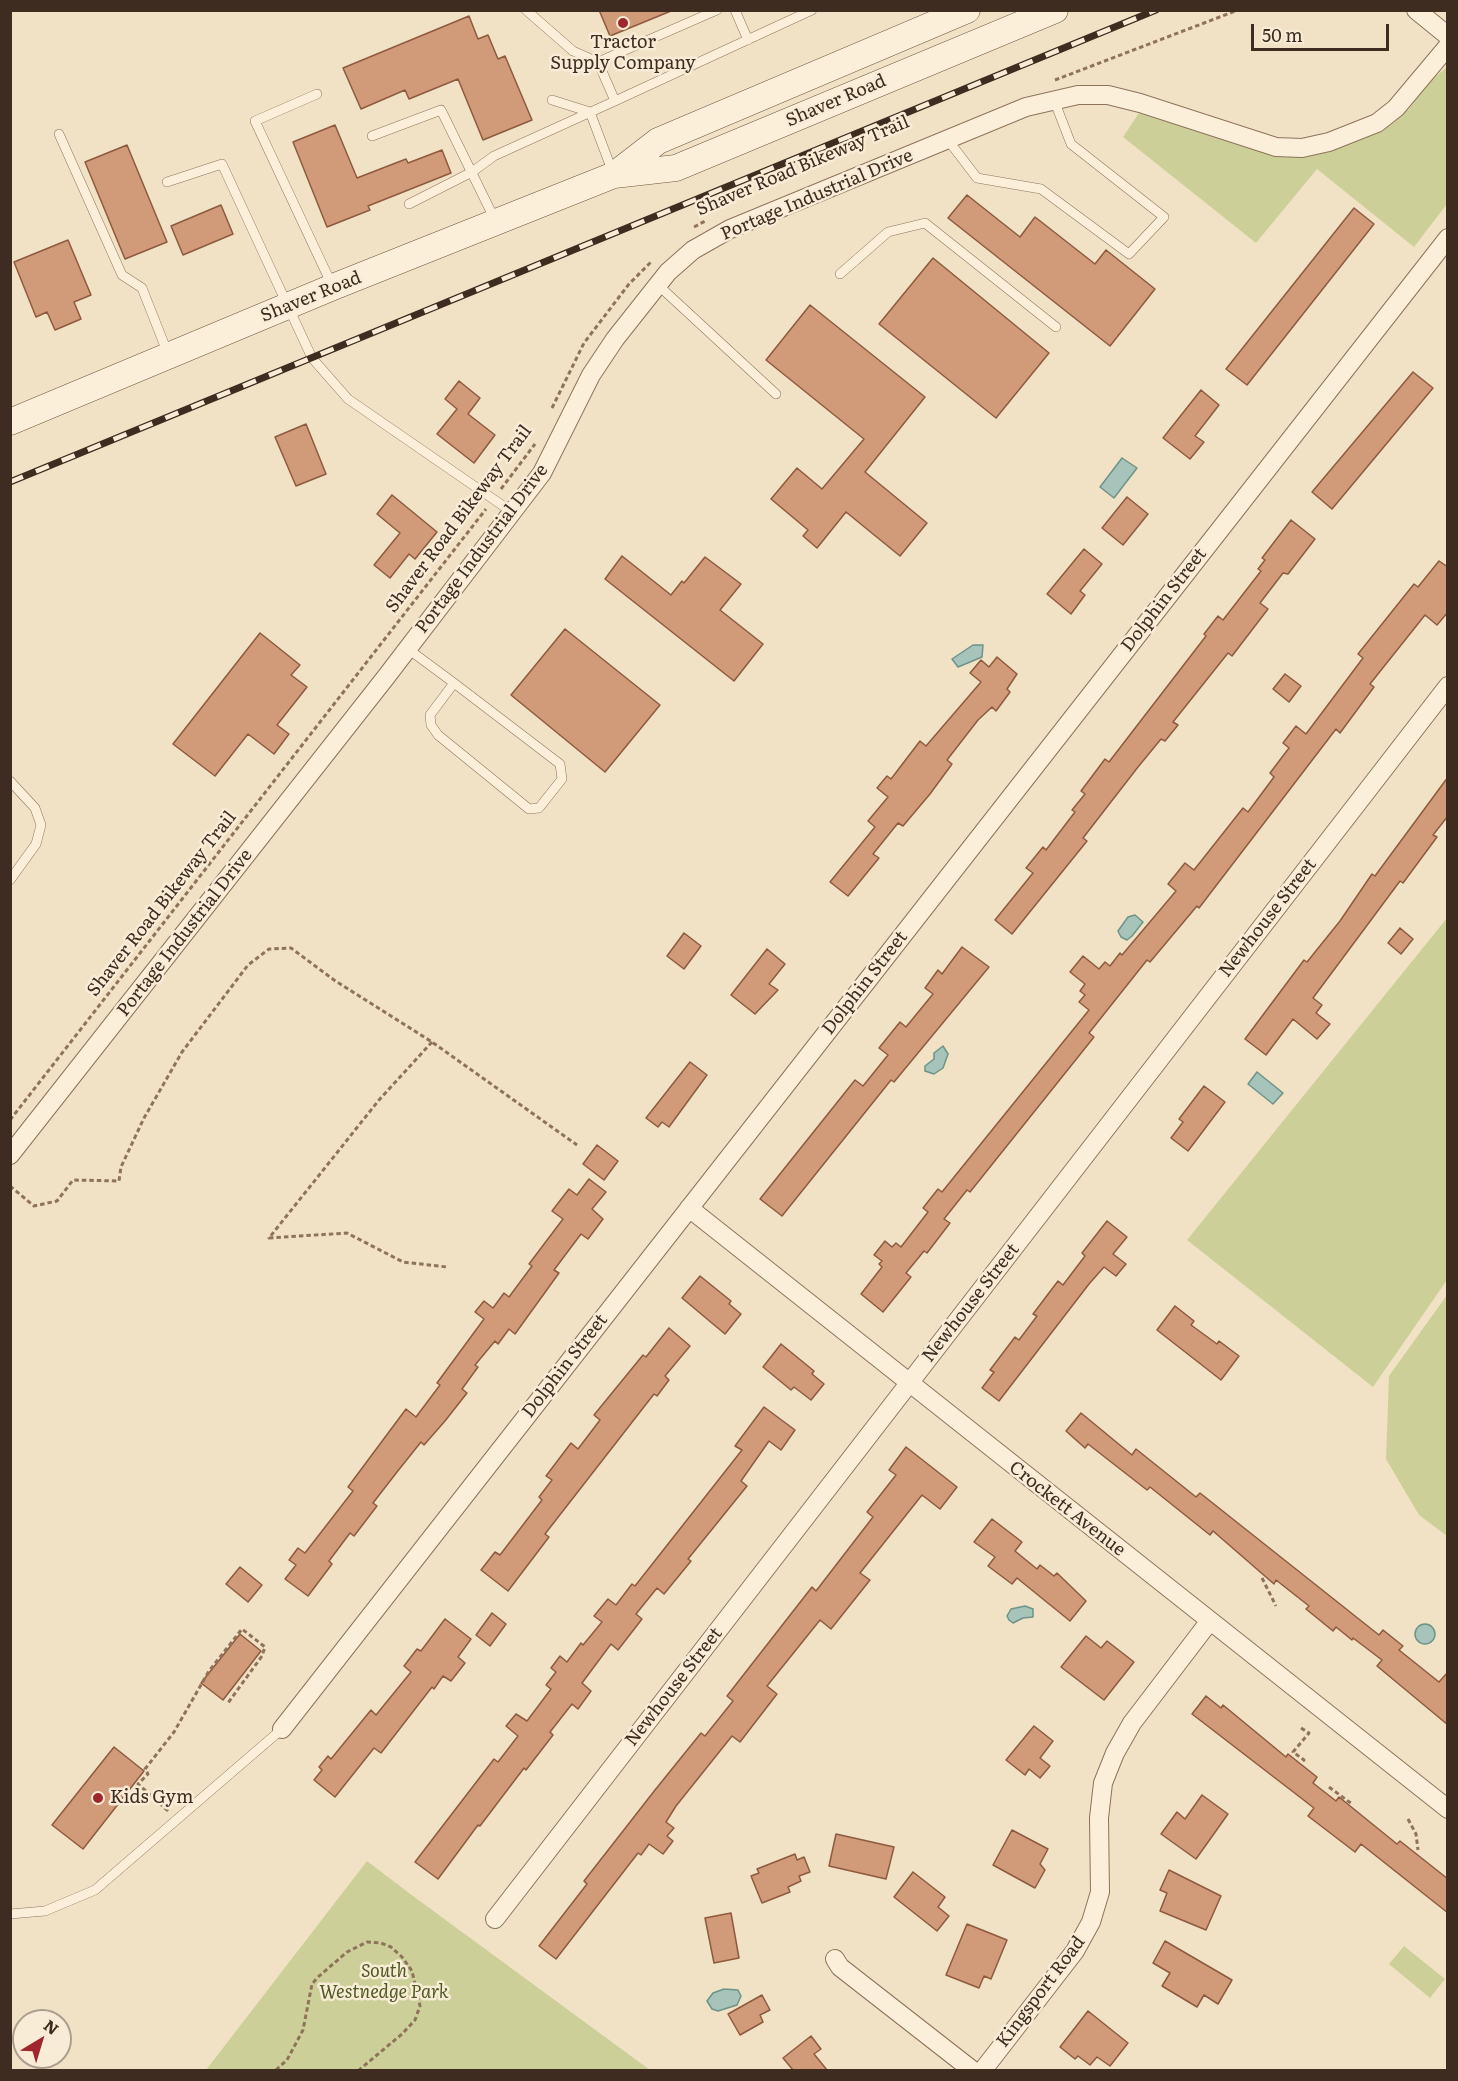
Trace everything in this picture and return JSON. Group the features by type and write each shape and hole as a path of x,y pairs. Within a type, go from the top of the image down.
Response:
{"main road":[{"name":"Shaver Road","path":"614,175 658,141 967,10"},
{"name":"Shaver Road","path":"10,422 333,287 614,175 676,168 1054,10"}],"street":[{"path":"1426,14 1448,36"},
{"name":"Portage Industrial Drive","path":"10,1155 408,649 543,473 591,375 615,339 658,285 693,250 730,229 1026,107 1050,91 1078,95 1108,95 1140,103 1276,147 1302,148 1353,135 1377,123 1396,108 1448,46"},
{"name":"Dolphin Street","path":"282,1729 1448,238"},
{"name":"Newhouse Street","path":"495,1919 1448,686"},
{"name":"Crockett Avenue","path":"689,1208 1448,1809"},
{"name":"Kingsport Road","path":"983,2070 1075,1951 1091,1922 1100,1892 1099,1818 1102,1794 1115,1753 1132,1723 1209,1622"},
{"path":"835,1959 840,1967 972,2070"}],"lane":[{"path":"526,10 573,51 598,62 615,101"},
{"path":"598,62 717,10"},
{"path":"735,10 748,40"},
{"path":"409,204 472,172 494,156 812,10"},
{"path":"948,140 977,178 1041,189 1129,254 1164,217 1071,144 1050,91"},
{"path":"317,94 255,121 333,287"},
{"path":"552,100 590,112"},
{"path":"372,136 441,110 496,222"},
{"path":"590,112 614,175"},
{"path":"59,134 122,275 142,288 169,356"},
{"path":"166,182 222,164 310,356 348,399 512,512"},
{"path":"840,274 888,232 925,223 1056,327"},
{"path":"658,285 776,394"},
{"path":"408,649 454,683 560,764 562,779 538,808 529,809 438,735 431,725 430,715 454,683"},
{"path":"10,781 35,808 41,825 36,844 10,880"},
{"path":"10,1914 45,1911 95,1890 282,1729"}],"path":[{"path":"1050,91 1238,10"},
{"name":"Shaver Road Bikeway Trail","path":"692,229 711,218"},
{"name":"Shaver Road Bikeway Trail","path":"548,417 584,343 629,284 659,253"},
{"name":"Shaver Road Bikeway Trail","path":"10,1120 494,500 539,438"},
{"path":"10,1186 34,1206 57,1201 73,1180 119,1181 121,1167 144,1118 182,1052 248,965 269,949 291,948 334,980 432,1042 577,1145"},
{"path":"432,1042 379,1100 269,1238 347,1233 403,1262 447,1267"},
{"path":"1262,1578 1275,1606"},
{"path":"178,1820 138,1784 148,1773 145,1769 174,1732 208,1671 242,1629 265,1647 262,1656 228,1703"},
{"path":"1301,1728 1309,1733 1293,1752 1304,1760 1302,1762"},
{"path":"1329,1787 1352,1804"},
{"path":"1408,1819 1416,1834 1418,1850"},
{"path":"276,2070 287,2060 303,2030 312,1984 327,1968 348,1952 367,1942 381,1943 391,1947 412,1971 420,2006 415,2020 358,2070"}],"green space":[{"path":"1447,67 1447,204 1414,247 1317,169 1256,243 1123,137 1139,113 1267,152 1378,130 1409,109 1427,84"},
{"path":"1447,918 1447,1280 1373,1387 1187,1240"},
{"path":"1447,1295 1447,1536 1419,1515 1386,1459 1389,1376"},
{"name":"South Westnedge Park","path":"367,1861 413,1896 650,2070 206,2070"},
{"path":"1404,1946 1445,1979 1430,1998 1389,1964"}],"water":[{"path":"1122,458 1137,468 1114,498 1100,487"},
{"path":"973,645 983,645 982,657 958,667 952,659"},
{"path":"1135,915 1143,922 1127,940 1121,937 1118,931 1128,917"},
{"path":"943,1046 948,1054 943,1068 934,1074 925,1071 925,1066 934,1059 934,1053"},
{"path":"1257,1072 1283,1093 1273,1104 1248,1084"},
{"path":"1025,1606 1033,1609 1033,1617 1023,1618 1013,1623 1009,1620 1007,1616 1011,1609"},
{"path":"1425,1624 1432,1627 1435,1634 1432,1641 1425,1644 1418,1641 1415,1634 1418,1627"},
{"path":"724,1989 738,1990 741,1996 737,2005 718,2011 712,2009 707,2001 713,1993"}],"building":[{"name":"Tractor Supply Company","path":"599,10 671,10 671,11 610,36"},
{"path":"469,16 478,39 488,35 498,59 505,56 532,120 483,140 458,79 409,99 405,90 361,109 343,68"},
{"path":"335,125 357,178 406,159 408,163 442,150 451,173 368,206 370,210 327,227 293,142"},
{"path":"127,145 167,242 125,259 85,162"},
{"path":"967,195 1020,237 1035,217 1095,264 1106,250 1155,289 1110,346 948,218"},
{"path":"221,205 233,234 183,255 171,226"},
{"path":"1354,208 1374,224 1247,385 1226,369"},
{"path":"68,240 91,295 74,302 81,319 55,330 47,312 36,317 14,262"},
{"path":"933,258 1049,353 996,418 879,324"},
{"path":"810,305 925,397 865,472 927,523 900,556 846,512 817,548 803,536 808,530 771,499 797,468 822,489 864,439 766,360"},
{"path":"1413,372 1433,388 1332,509 1312,492"},
{"path":"459,381 480,398 468,414 495,435 474,463 437,434 457,409 445,399"},
{"path":"1201,390 1219,405 1195,436 1204,442 1190,459 1163,438"},
{"path":"306,424 326,474 296,486 275,437"},
{"path":"392,495 437,532 415,559 409,554 390,578 374,565 400,533 377,514"},
{"path":"1127,497 1148,514 1123,545 1102,528"},
{"path":"1291,520 1315,539 1288,574 1283,573 1260,603 1268,609 1232,656 1228,653 1173,722 1178,725 1165,741 1161,739 1138,767 1083,838 1087,841 1012,934 995,920 1033,873 1026,868 1043,847 1046,850 1075,812 1072,810 1085,794 1081,791 1105,759 1109,762 1206,636 1204,634 1218,616 1223,620 1261,571 1258,569 1265,560 1262,558"},
{"path":"1084,549 1102,564 1080,591 1085,595 1071,614 1047,594"},
{"path":"622,556 671,595 705,557 741,584 720,610 763,644 734,681 605,579"},
{"path":"1439,561 1448,567 1448,612 1437,625 1425,615 1370,684 1374,687 1340,733 1336,729 1199,908 1197,906 1150,962 1147,960 1089,1033 1094,1037 970,1192 967,1190 944,1219 950,1223 927,1253 924,1251 906,1273 911,1277 883,1312 861,1294 882,1267 879,1264 882,1261 874,1255 885,1241 892,1247 896,1243 901,1247 928,1212 923,1208 938,1189 942,1192 1089,1010 1079,1002 1085,995 1080,991 1085,984 1070,972 1083,956 1099,969 1105,962 1110,966 1120,953 1122,955 1176,891 1168,884 1185,863 1194,870 1243,808 1248,812 1274,777 1270,773 1289,748 1283,743 1296,726 1306,734 1363,658 1358,654 1414,584 1418,587"},
{"path":"565,629 660,705 605,772 511,695"},
{"path":"260,633 300,665 291,675 307,687 277,725 289,734 274,754 248,734 215,776 173,744"},
{"path":"997,657 1017,674 1007,689 1010,692 996,711 992,707 978,720 947,760 952,764 930,794 903,826 898,823 873,854 879,858 848,896 830,882 875,827 868,821 888,797 877,788 887,776 891,779 920,741 926,746 981,682 970,673 981,660 989,667"},
{"path":"1285,674 1301,686 1289,702 1273,689"},
{"path":"1448,777 1448,816 1433,835 1437,837 1403,883 1400,881 1313,998 1322,1005 1316,1013 1330,1024 1317,1039 1293,1019 1266,1055 1245,1039 1304,960 1307,962 1340,921 1372,874 1375,876"},
{"path":"1400,928 1413,939 1401,954 1388,943"},
{"path":"684,933 701,946 684,969 667,956"},
{"path":"962,947 989,967 894,1082 891,1080 782,1216 760,1199 855,1080 863,1086 888,1055 879,1048 900,1022 906,1027 933,994 925,988 938,970 942,974"},
{"path":"767,949 785,964 769,984 778,990 755,1014 731,995"},
{"path":"690,1062 707,1075 669,1127 662,1122 658,1127 646,1118"},
{"path":"1204,1086 1225,1102 1188,1151 1171,1138 1183,1122 1179,1119"},
{"path":"597,1145 618,1161 604,1180 583,1164"},
{"path":"589,1179 606,1192 592,1209 603,1219 588,1239 581,1234 554,1270 559,1273 515,1334 509,1329 498,1344 495,1341 475,1365 478,1367 462,1389 467,1393 424,1445 421,1442 397,1472 373,1503 377,1506 354,1536 350,1533 329,1561 332,1564 308,1596 285,1579 296,1565 289,1560 298,1548 305,1553 353,1491 348,1487 406,1409 416,1417 440,1385 437,1383 484,1319 475,1312 484,1301 493,1308 504,1293 509,1297 532,1266 529,1264 563,1219 552,1211 569,1189 577,1195"},
{"path":"1107,1221 1127,1237 1113,1254 1126,1264 1116,1276 1104,1267 999,1401 982,1388 994,1372 990,1370 1015,1337 1019,1340 1037,1316 1033,1314 1058,1281 1063,1285 1085,1256 1082,1253"},
{"path":"700,1276 731,1301 729,1304 741,1314 725,1334 682,1298"},
{"path":"1175,1306 1194,1321 1191,1325 1217,1344 1219,1341 1239,1356 1221,1380 1157,1330"},
{"path":"669,1328 690,1346 665,1376 669,1380 657,1396 654,1394 545,1534 549,1537 508,1591 481,1570 495,1552 500,1555 542,1500 539,1497 552,1480 546,1476 571,1443 578,1449 600,1420 594,1415 643,1355 646,1357"},
{"path":"781,1344 814,1371 812,1374 824,1384 811,1400 794,1387 791,1390 763,1367"},
{"path":"764,1407 795,1430 781,1450 769,1441 741,1481 747,1486 688,1559 691,1561 664,1594 657,1588 636,1614 642,1619 618,1650 611,1644 582,1683 591,1691 578,1709 572,1704 550,1732 553,1735 526,1770 524,1768 480,1826 478,1825 438,1879 415,1862 494,1759 498,1762 518,1736 506,1726 516,1714 527,1721 551,1689 546,1685 556,1672 551,1668 560,1656 567,1662 581,1643 583,1645 602,1622 594,1616 608,1599 616,1605 632,1584 635,1586 742,1450 735,1446"},
{"path":"1081,1413 1132,1455 1136,1449 1196,1497 1200,1493 1379,1635 1383,1630 1403,1646 1399,1650 1439,1682 1448,1672 1448,1725 1377,1666 1382,1660 1336,1627 1333,1631 1306,1609 1309,1606 1276,1580 1274,1584 1213,1531 1210,1535 1150,1487 1147,1490 1088,1444 1085,1448 1066,1431"},
{"path":"906,1447 957,1487 940,1509 922,1495 860,1573 870,1580 831,1629 820,1620 767,1686 777,1694 740,1742 732,1736 676,1806 666,1822 674,1828 667,1836 673,1841 663,1854 649,1844 641,1855 638,1853 556,1959 539,1946 587,1884 584,1881 655,1790 701,1733 705,1736 733,1701 727,1696 812,1587 816,1591 873,1517 867,1512 896,1475 889,1470"},
{"path":"992,1519 1022,1542 1015,1551 1037,1569 1040,1565 1054,1576 1057,1573 1086,1601 1070,1621 1017,1578 1012,1584 988,1566 995,1557 974,1542"},
{"path":"240,1567 262,1585 248,1602 226,1584"},
{"path":"492,1613 506,1624 490,1646 476,1635"},
{"path":"445,1619 471,1639 458,1657 465,1663 451,1681 443,1676 434,1689 432,1687 381,1753 374,1748 335,1797 314,1780 322,1770 319,1767 328,1756 331,1759 371,1710 376,1715 411,1672 404,1666 417,1649 421,1651"},
{"path":"240,1634 261,1651 223,1700 201,1683"},
{"path":"1086,1636 1101,1648 1107,1641 1134,1662 1104,1700 1061,1667"},
{"path":"1206,1696 1221,1708 1223,1705 1286,1757 1288,1754 1317,1777 1313,1783 1336,1801 1339,1797 1397,1844 1400,1841 1448,1879 1448,1913 1361,1844 1355,1852 1308,1816 1314,1808 1192,1714"},
{"path":"1034,1726 1053,1741 1040,1758 1050,1766 1040,1778 1029,1769 1025,1775 1006,1760"},
{"name":"Kids Gym","path":"114,1747 144,1771 83,1849 52,1825"},
{"path":"1202,1795 1228,1814 1196,1859 1161,1834 1177,1812 1185,1819"},
{"path":"1012,1830 1048,1849 1040,1864 1045,1870 1035,1888 993,1865"},
{"path":"836,1834 894,1847 886,1879 829,1866"},
{"path":"795,1854 797,1860 804,1857 810,1872 799,1876 801,1881 788,1887 790,1892 762,1903 751,1876 759,1873 757,1869"},
{"path":"1169,1870 1221,1896 1206,1930 1160,1911 1167,1893 1160,1890"},
{"path":"913,1872 945,1897 938,1907 949,1916 937,1931 894,1897"},
{"path":"731,1913 739,1958 714,1963 705,1918"},
{"path":"967,1924 1007,1940 991,1979 984,1976 979,1988 946,1975"},
{"path":"1165,1941 1232,1980 1218,2004 1204,1995 1197,2007 1162,1986 1170,1973 1153,1963"},
{"path":"762,1995 770,2010 760,2015 763,2022 740,2035 728,2014"},
{"path":"1088,2011 1128,2043 1110,2066 1097,2057 1090,2065 1078,2056 1075,2059 1060,2047"},
{"path":"811,2036 821,2049 814,2054 827,2070 793,2070 783,2058"}],"railway":[{"path":"10,482 1156,10"}],"place":[{"name":"Tractor Supply Company","path":"623,23"},
{"name":"Kids Gym","path":"98,1798"}]}
